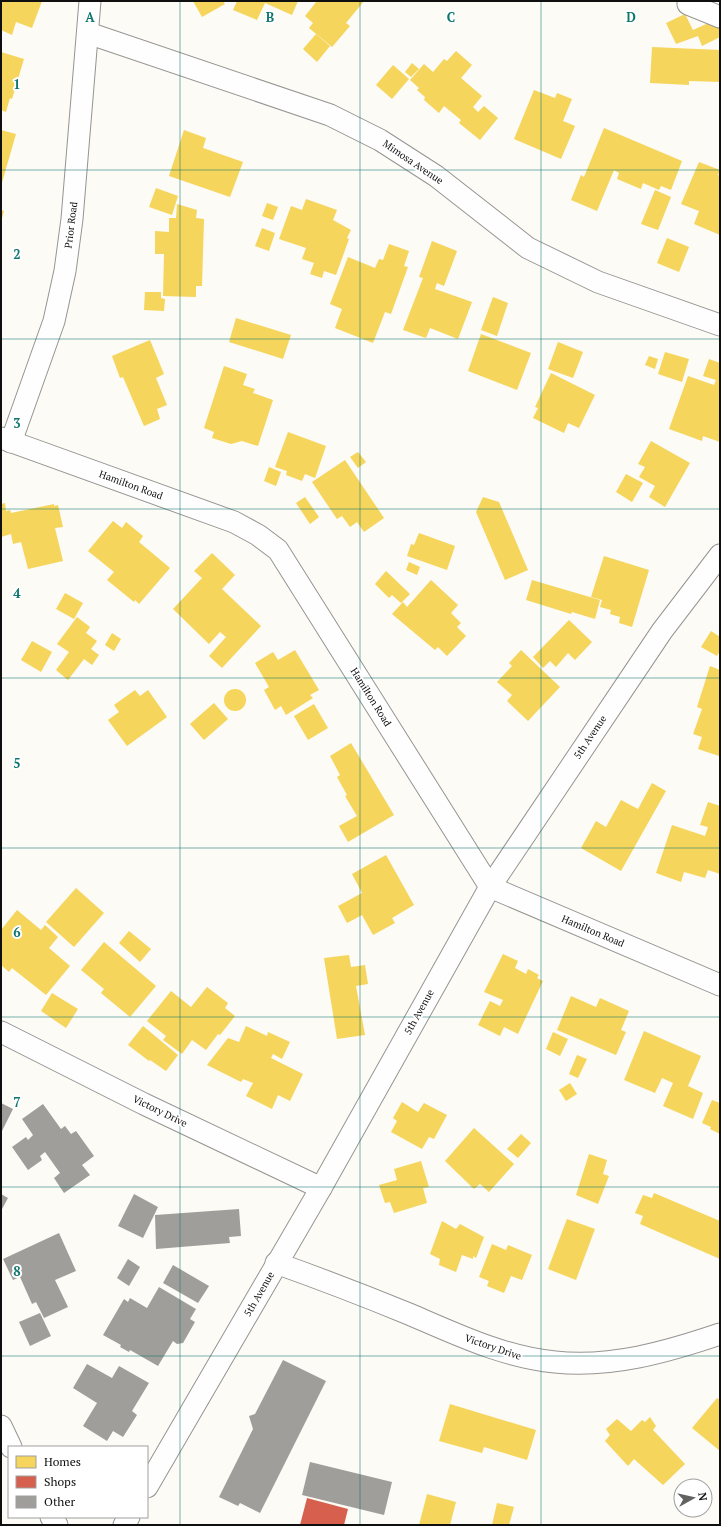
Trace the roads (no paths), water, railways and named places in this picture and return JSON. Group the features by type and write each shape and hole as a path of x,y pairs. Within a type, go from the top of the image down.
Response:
{"street":[{"name":"Prior Road","path":"6,440 54,321 65,271 72,220 90,1"},
{"path":"688,4 720,17"},
{"name":"Mimosa Avenue","path":"88,33 330,115 380,140 436,176 528,248 598,282 720,324"},
{"name":"Hamilton Road","path":"6,440 234,522 258,534 278,550 490,887 720,985"},
{"name":"5th Avenue","path":"148,1485 321,1188 490,887 662,631 720,555"},
{"name":"Victory Drive","path":"1,1032 144,1104 321,1188"},
{"name":"Victory Drive","path":"276,1263 351,1290 484,1345 515,1356 555,1362 602,1362 650,1355 676,1349 720,1334"},
{"path":"1,1426 11,1446"}]}
